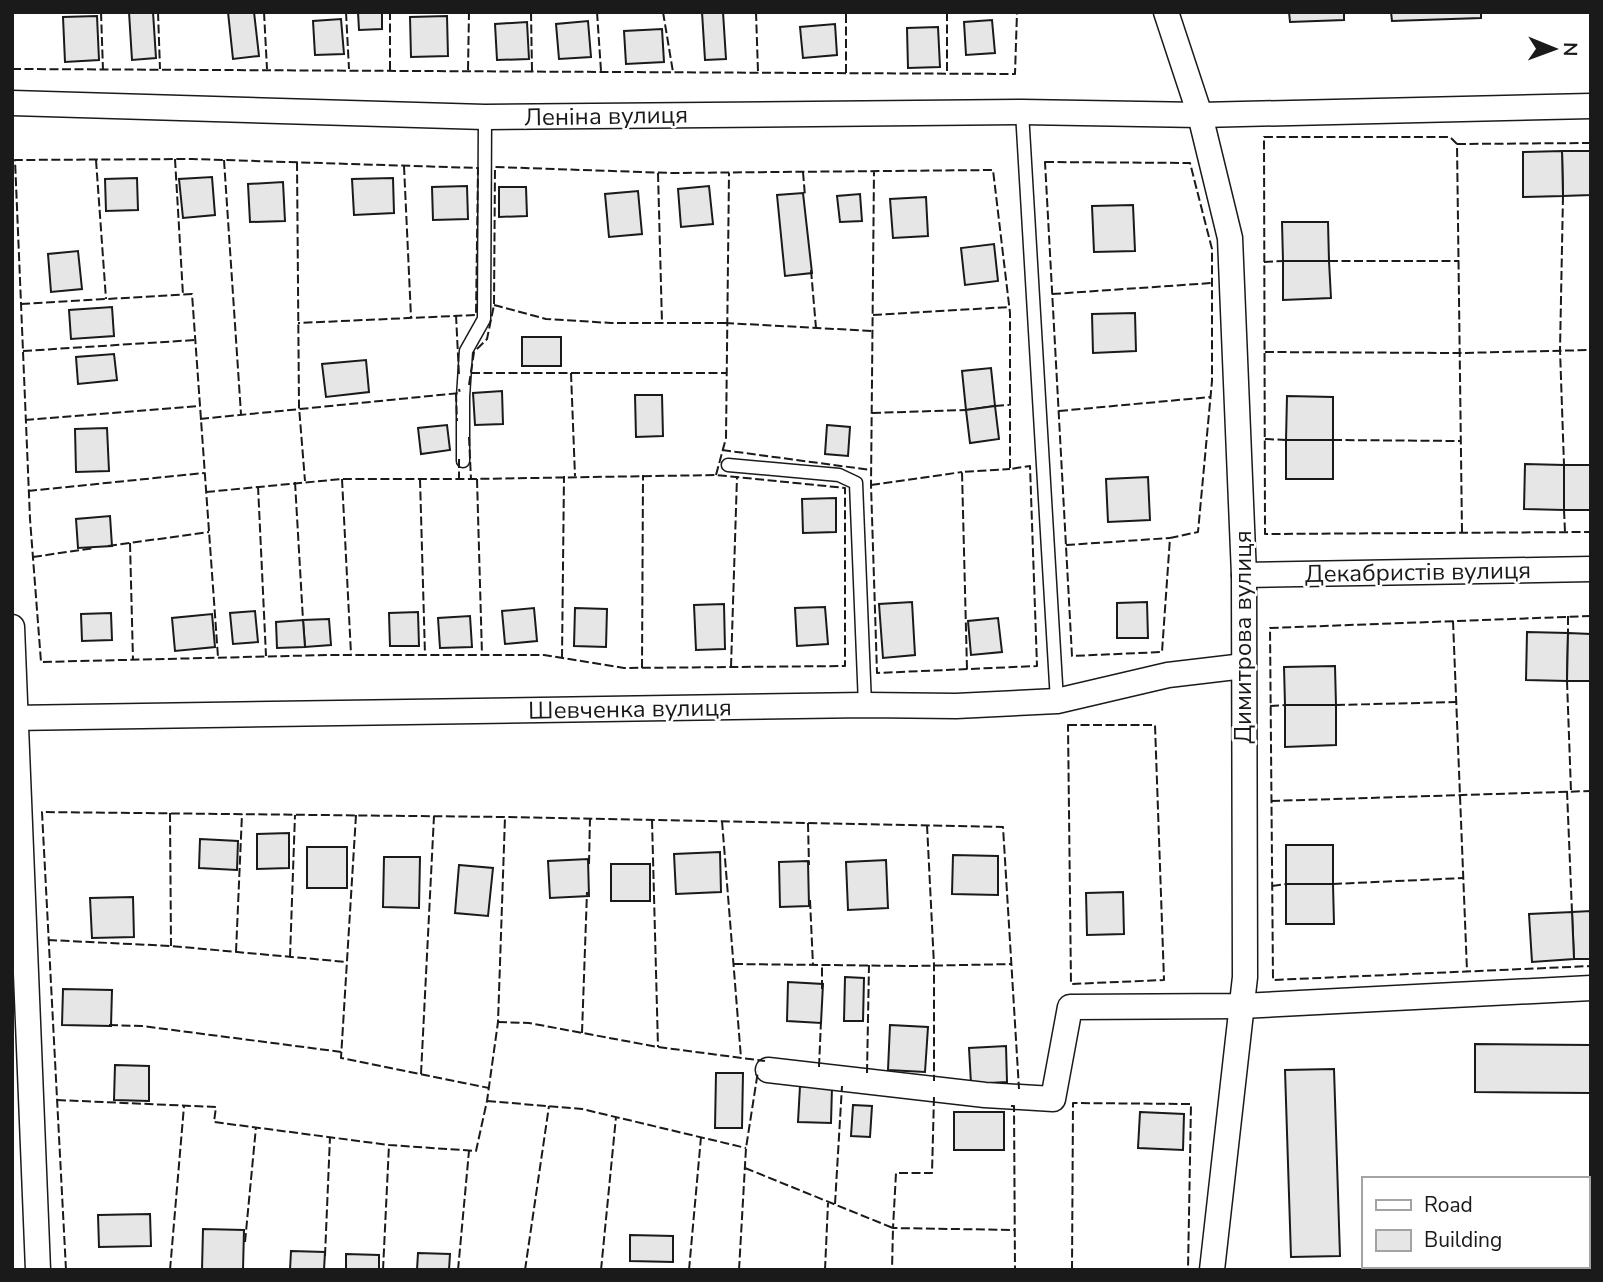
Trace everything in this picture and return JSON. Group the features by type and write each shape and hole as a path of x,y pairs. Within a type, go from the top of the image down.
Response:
{"street":[{"name":"Димитрова вулиця","path":"1166,12 1200,115 1230,238 1244,575 1245,977 1212,1270"},
{"name":"Леніна вулиця","path":"12,103 485,117 1022,112 1200,115 1591,106"},
{"name":"Декабристів вулиця","path":"1244,575 1591,569"},
{"path":"12,627 38,1270"},
{"name":"Шевченка вулиця","path":"14,718 864,705 956,706 1057,701 1168,675 1244,666"},
{"path":"768,1070 985,1095 1053,1099 1070,1007 1241,1006 1591,988"}],"lane":[{"path":"1022,112 1057,701"},
{"path":"463,461 466,351 484,319 485,117"},
{"path":"728,465 839,475 856,483 864,705"}],"building":[{"path":"129,12 153,12 156,58 132,60"},
{"path":"228,12 254,12 259,56 233,59"},
{"path":"358,12 382,12 382,29 359,30"},
{"path":"702,12 723,12 726,59 705,60"},
{"path":"1289,12 1344,12 1344,20 1290,22"},
{"path":"1391,12 1481,12 1481,18 1392,21"},
{"path":"97,16 99,60 65,62 63,17"},
{"path":"447,16 448,56 411,57 410,17"},
{"path":"341,19 344,54 315,55 313,21"},
{"path":"992,20 995,53 966,55 964,22"},
{"path":"588,21 591,57 559,59 556,24"},
{"path":"527,22 529,59 497,60 495,24"},
{"path":"835,24 837,55 803,58 800,27"},
{"path":"938,27 940,67 908,68 907,28"},
{"path":"662,29 664,62 626,64 624,31"},
{"path":"1562,151 1591,151 1591,195 1563,196"},
{"path":"1562,151 1563,196 1523,197 1523,152"},
{"path":"212,177 215,215 183,218 179,179"},
{"path":"137,178 138,210 106,211 105,179"},
{"path":"393,178 394,213 354,215 352,179"},
{"path":"283,182 285,221 250,222 248,184"},
{"path":"467,186 468,219 433,220 432,187"},
{"path":"709,186 713,224 681,227 678,189"},
{"path":"499,187 526,187 527,216 499,217"},
{"path":"638,191 642,234 609,237 605,194"},
{"path":"803,193 812,273 785,276 777,195"},
{"path":"860,194 862,221 840,222 837,196"},
{"path":"926,197 928,236 893,238 890,199"},
{"path":"1133,205 1135,251 1094,252 1092,206"},
{"path":"1282,222 1328,222 1329,261 1283,261"},
{"path":"994,244 998,281 965,285 961,248"},
{"path":"78,251 82,289 51,292 48,254"},
{"path":"1283,261 1329,261 1331,298 1283,300"},
{"path":"112,307 114,336 71,339 69,310"},
{"path":"1135,313 1136,351 1093,353 1092,314"},
{"path":"522,337 561,337 561,366 522,366"},
{"path":"114,354 117,380 78,384 76,357"},
{"path":"366,360 369,392 326,397 322,364"},
{"path":"991,368 995,406 966,410 962,371"},
{"path":"502,391 503,424 475,425 473,393"},
{"path":"635,395 662,395 663,436 636,437"},
{"path":"1287,396 1333,397 1333,440 1286,440"},
{"path":"995,406 999,439 970,443 966,410"},
{"path":"447,425 450,450 421,454 418,428"},
{"path":"827,425 850,427 848,456 825,454"},
{"path":"107,428 109,471 76,472 75,429"},
{"path":"1286,440 1333,440 1333,479 1286,479"},
{"path":"1525,464 1564,465 1564,510 1524,509"},
{"path":"1564,465 1591,465 1591,510 1564,510"},
{"path":"1148,477 1150,520 1108,522 1106,479"},
{"path":"836,498 836,532 803,533 802,499"},
{"path":"110,516 112,546 78,548 76,519"},
{"path":"912,602 915,655 883,658 879,604"},
{"path":"1147,602 1148,638 1117,638 1117,603"},
{"path":"724,604 725,649 696,650 694,605"},
{"path":"825,607 828,644 797,646 795,608"},
{"path":"534,608 537,641 505,644 502,611"},
{"path":"575,608 607,609 606,647 574,646"},
{"path":"255,611 258,642 233,644 230,613"},
{"path":"418,612 419,646 390,646 389,613"},
{"path":"111,613 112,640 82,641 81,614"},
{"path":"212,614 215,647 175,651 172,618"},
{"path":"470,616 472,647 440,648 438,618"},
{"path":"998,618 1002,652 971,655 968,621"},
{"path":"329,619 331,645 305,647 303,620"},
{"path":"303,620 305,647 277,648 276,622"},
{"path":"1527,632 1568,633 1567,681 1526,680"},
{"path":"1568,633 1591,634 1591,681 1567,681"},
{"path":"1335,666 1336,705 1285,705 1284,667"},
{"path":"1285,705 1336,705 1336,745 1285,747"},
{"path":"289,833 289,868 257,869 257,834"},
{"path":"200,839 238,841 237,870 199,868"},
{"path":"1286,845 1333,845 1333,884 1286,884"},
{"path":"307,847 347,847 347,888 307,888"},
{"path":"720,852 721,892 676,894 674,854"},
{"path":"953,855 998,856 998,895 952,894"},
{"path":"384,857 420,857 419,908 383,907"},
{"path":"588,859 589,896 550,898 548,861"},
{"path":"886,860 888,908 848,910 846,862"},
{"path":"808,861 809,906 780,907 779,862"},
{"path":"611,864 650,864 650,901 611,901"},
{"path":"459,865 493,868 488,916 455,913"},
{"path":"1286,884 1333,884 1334,924 1286,924"},
{"path":"1123,892 1124,934 1087,935 1086,893"},
{"path":"133,897 134,937 92,938 90,898"},
{"path":"1591,911 1591,959 1574,959 1572,912"},
{"path":"1572,912 1574,959 1532,962 1529,914"},
{"path":"845,977 864,978 863,1021 844,1021"},
{"path":"788,982 823,984 821,1023 787,1021"},
{"path":"63,989 112,990 111,1026 62,1025"},
{"path":"890,1025 928,1027 925,1072 888,1070"},
{"path":"1475,1044 1591,1045 1591,1093 1475,1092"},
{"path":"1006,1046 1007,1082 971,1084 969,1048"},
{"path":"115,1065 149,1066 149,1101 114,1100"},
{"path":"1334,1069 1340,1256 1291,1257 1285,1070"},
{"path":"716,1073 743,1073 742,1128 715,1128"},
{"path":"800,1086 832,1087 831,1123 798,1122"},
{"path":"853,1105 872,1106 870,1137 851,1136"},
{"path":"954,1112 1004,1112 1004,1150 954,1150"},
{"path":"1140,1112 1184,1114 1183,1150 1138,1148"},
{"path":"150,1214 151,1246 99,1247 98,1215"},
{"path":"203,1229 244,1230 243,1270 202,1270"},
{"path":"630,1235 673,1236 673,1262 630,1261"},
{"path":"291,1251 325,1252 324,1270 290,1270"},
{"path":"418,1253 450,1254 449,1270 417,1270"},
{"path":"346,1254 379,1255 379,1270 346,1270"},
{"path":"1548,1268 1582,1268 1582,1270 1515,1270"}],"fence":[{"path":"101,12 103,70"},
{"path":"158,12 160,69"},
{"path":"264,12 267,69"},
{"path":"346,12 349,69"},
{"path":"390,12 390,70"},
{"path":"468,70 469,12"},
{"path":"531,12 532,71"},
{"path":"597,12 601,71"},
{"path":"663,12 673,72"},
{"path":"756,12 758,72"},
{"path":"846,12 846,73"},
{"path":"947,12 947,73"},
{"path":"12,69 1015,74 1017,12"},
{"path":"12,37 13,69"},
{"path":"1462,532 1457,144 1450,137 1264,137 1265,534 1591,532"},
{"path":"1457,144 1591,143"},
{"path":"175,159 183,295"},
{"path":"206,492 342,479 716,475 845,488 845,666 624,668 544,655 328,655 41,662 30,519 15,160 192,159 478,168 476,315 298,323"},
{"path":"96,160 106,299"},
{"path":"224,160 241,414"},
{"path":"297,162 299,407 305,481"},
{"path":"1045,162 1190,163 1212,249 1212,381 1198,532 1170,538 1162,652 1072,656 1045,162"},
{"path":"404,166 411,317"},
{"path":"469,385 474,352 487,339 494,305 495,167 671,173 993,170 1010,313 1010,469 1030,466 1037,666 877,673 871,485 874,171"},
{"path":"803,172 805,196"},
{"path":"658,173 662,323"},
{"path":"716,475 726,438 729,173"},
{"path":"1563,196 1560,350 1564,465"},
{"path":"1264,262 1283,261"},
{"path":"1329,261 1459,261"},
{"path":"811,270 816,328"},
{"path":"1052,294 1212,283"},
{"path":"21,304 192,294 218,657"},
{"path":"494,305 546,319 611,323 728,323"},
{"path":"873,315 1009,307"},
{"path":"456,315 459,375"},
{"path":"725,323 873,331"},
{"path":"23,351 195,340"},
{"path":"1265,352 1460,353 1591,350"},
{"path":"471,373 727,373"},
{"path":"571,373 575,476"},
{"path":"200,419 460,393 459,389"},
{"path":"456,393 457,421"},
{"path":"1059,411 1211,397"},
{"path":"995,406 1009,405"},
{"path":"25,420 200,406"},
{"path":"872,413 966,410"},
{"path":"469,437 471,479"},
{"path":"1265,439 1286,440"},
{"path":"1333,440 1461,441"},
{"path":"722,450 871,470"},
{"path":"459,459 459,478"},
{"path":"967,669 962,472 1010,469"},
{"path":"871,485 962,472"},
{"path":"28,491 204,473"},
{"path":"642,668 643,475"},
{"path":"562,658 564,476"},
{"path":"731,667 737,477"},
{"path":"342,479 351,654"},
{"path":"420,479 425,655"},
{"path":"477,479 482,655"},
{"path":"295,482 303,620"},
{"path":"258,486 266,656"},
{"path":"1564,510 1565,532"},
{"path":"108,546 209,532"},
{"path":"1066,545 1170,538"},
{"path":"130,543 133,660"},
{"path":"33,557 94,548"},
{"path":"1568,616 1568,633"},
{"path":"1591,616 1270,628 1273,980 1591,966"},
{"path":"1453,621 1467,971"},
{"path":"1567,681 1571,791"},
{"path":"1336,705 1456,702"},
{"path":"1270,706 1285,705"},
{"path":"1068,725 1155,725 1164,980 1071,984 1068,725"},
{"path":"1567,791 1572,912"},
{"path":"1271,801 1591,791"},
{"path":"66,1270 42,812 505,817 1003,827 1019,1089"},
{"path":"170,813 171,946"},
{"path":"236,952 242,814"},
{"path":"290,957 295,815"},
{"path":"356,815 341,1058 489,1088"},
{"path":"421,1074 434,816"},
{"path":"57,1100 216,1107 214,1122 389,1145 476,1151 487,1101 498,1022 505,817"},
{"path":"589,864 590,818"},
{"path":"652,820 658,1047"},
{"path":"722,821 741,1058"},
{"path":"808,823 809,865"},
{"path":"927,825 934,965 934,1081"},
{"path":"1333,884 1463,878"},
{"path":"1272,886 1286,884"},
{"path":"582,1033 587,892"},
{"path":"810,900 813,965"},
{"path":"48,940 171,946 347,962"},
{"path":"734,964 1012,964"},
{"path":"822,965 822,989"},
{"path":"867,1073 869,965"},
{"path":"819,1067 821,1021"},
{"path":"498,1022 529,1023 658,1047 765,1061"},
{"path":"109,1025 142,1026 342,1052"},
{"path":"739,1270 746,1148 758,1071"},
{"path":"835,1204 842,1086"},
{"path":"934,1097 932,1173 896,1173 893,1228 1015,1230"},
{"path":"487,1101 582,1109 746,1148"},
{"path":"1072,1270 1073,1103 1191,1104 1188,1270"},
{"path":"170,1270 184,1106"},
{"path":"525,1270 549,1106"},
{"path":"1011,1106 1014,1106 1015,1270"},
{"path":"601,1270 616,1117"},
{"path":"245,1242 256,1127"},
{"path":"325,1256 330,1137"},
{"path":"689,1270 701,1137"},
{"path":"383,1270 389,1145"},
{"path":"458,1270 469,1151"},
{"path":"745,1168 893,1228 892,1270"},
{"path":"825,1270 828,1203"}]}
